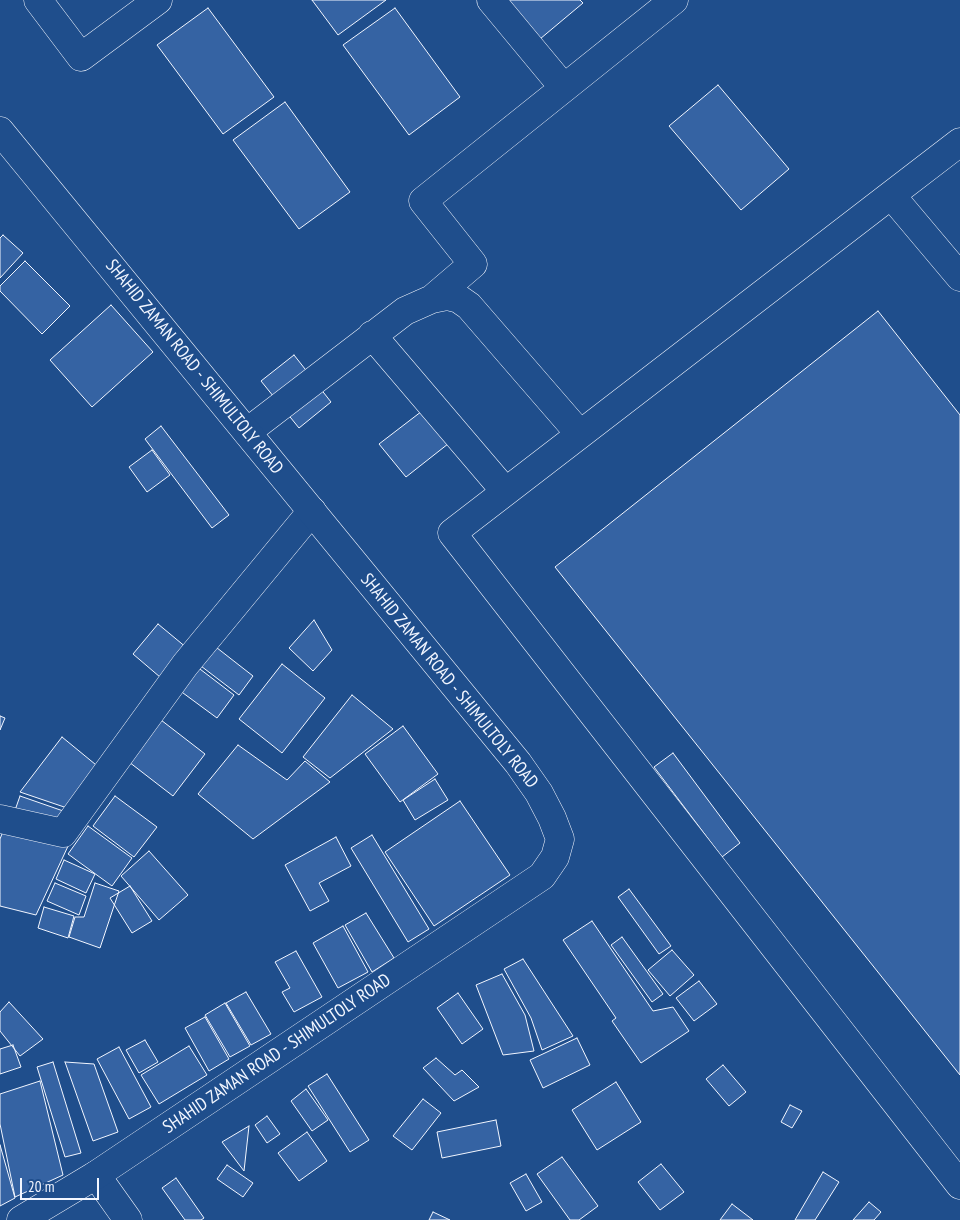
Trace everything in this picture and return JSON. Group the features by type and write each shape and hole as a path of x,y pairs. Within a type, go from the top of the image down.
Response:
{"main road":[{"path":"38,0 81,57 158,0"},
{"path":"491,0 564,88"},
{"path":"432,299 473,264 423,201 674,0"},
{"name":"SHAHID ZAMAN ROAD - SHIMULTOLY ROAD","path":"0,131 248,432 534,786 552,818 560,839 555,858 542,876 96,1175 21,1220"},
{"path":"960,142 579,433 452,533 960,1184"},
{"path":"892,195 960,277"},
{"path":"248,432 405,311 432,299 447,296 459,299 469,306 579,433"},
{"path":"372,335 505,491"},
{"path":"0,819 63,833 185,665 312,511"},
{"path":"96,1175 128,1220"}],"building":[{"path":"312,0 386,0 338,35"},
{"path":"496,0 580,0 583,3 534,44"},
{"path":"208,8 274,97 223,134 157,45"},
{"path":"395,8 460,97 409,135 343,45"},
{"path":"718,85 789,169 741,210 669,126"},
{"path":"285,102 350,192 299,229 233,140"},
{"path":"3,235 23,253 0,278 0,238"},
{"path":"25,261 70,306 42,334 0,291 0,286"},
{"path":"111,305 153,352 92,407 50,360"},
{"path":"878,311 960,415 960,1075 555,567"},
{"path":"294,355 331,402 299,428 261,381"},
{"path":"426,408 453,440 406,477 379,444"},
{"path":"161,426 229,515 212,528 145,439"},
{"path":"152,450 170,475 147,492 129,467"},
{"path":"314,620 332,650 313,671 289,648"},
{"path":"158,624 193,653 167,683 133,654"},
{"path":"212,644 253,676 239,695 197,663"},
{"path":"282,664 325,698 282,753 239,719"},
{"path":"196,666 234,695 217,718 179,690"},
{"path":"352,695 393,729 330,778 303,757"},
{"path":"0,716 5,718 0,730"},
{"path":"161,720 205,754 173,796 129,762"},
{"path":"403,726 438,774 400,802 365,754"},
{"path":"62,737 101,769 73,810 20,792"},
{"path":"238,745 287,780 305,761 330,782 253,839 198,794"},
{"path":"673,753 740,843 722,857 654,767"},
{"path":"435,779 448,800 415,820 403,800"},
{"path":"20,796 69,813 63,832 13,816"},
{"path":"115,796 157,827 134,857 93,826"},
{"path":"460,801 510,875 434,926 385,852"},
{"path":"9,816 69,844 36,915 0,906 0,839"},
{"path":"88,826 132,858 112,886 68,854"},
{"path":"372,835 429,929 408,942 351,848"},
{"path":"336,837 351,866 319,883 329,901 310,911 285,865"},
{"path":"149,851 188,895 159,920 121,876"},
{"path":"64,860 95,874 86,893 56,879"},
{"path":"55,883 86,896 79,915 47,901"},
{"path":"95,883 119,891 100,948 69,937 75,917 84,917"},
{"path":"130,886 152,921 132,933 110,898"},
{"path":"629,889 671,946 659,954 618,897"},
{"path":"44,907 74,916 68,938 38,928"},
{"path":"366,913 394,958 372,972 345,925"},
{"path":"592,921 653,1011 673,1007 689,1031 641,1063 612,1021 616,1018 563,940"},
{"path":"343,926 368,972 338,988 313,943"},
{"path":"622,937 663,994 652,1002 611,945"},
{"path":"672,950 694,975 670,996 648,970"},
{"path":"296,951 322,997 294,1012 282,992 290,988 275,962"},
{"path":"523,959 573,1036 542,1050 531,1018 504,969"},
{"path":"502,974 525,1015 534,1051 503,1055 476,985"},
{"path":"699,981 717,1004 694,1021 676,998"},
{"path":"246,992 271,1034 251,1045 226,1003"},
{"path":"458,993 483,1029 462,1044 437,1008"},
{"path":"9,1002 43,1039 20,1056 0,1031 0,1012"},
{"path":"225,1003 250,1046 230,1057 205,1015"},
{"path":"205,1017 229,1059 209,1071 185,1028"},
{"path":"577,1038 590,1065 543,1088 530,1060"},
{"path":"145,1040 158,1062 139,1073 126,1050"},
{"path":"13,1045 21,1067 0,1074 0,1049"},
{"path":"189,1046 207,1075 159,1104 141,1075"},
{"path":"119,1047 151,1107 129,1119 97,1059"},
{"path":"436,1058 455,1075 462,1070 479,1087 454,1101 423,1068"},
{"path":"53,1062 81,1153 65,1157 37,1067"},
{"path":"65,1062 94,1064 118,1132 93,1141"},
{"path":"723,1065 746,1092 729,1106 706,1079"},
{"path":"327,1074 369,1140 350,1152 308,1086"},
{"path":"40,1081 63,1175 15,1197 0,1124 0,1094"},
{"path":"616,1082 641,1122 597,1150 572,1110"},
{"path":"306,1089 328,1120 312,1131 291,1101"},
{"path":"423,1099 441,1113 412,1150 393,1136"},
{"path":"790,1105 802,1111 792,1128 781,1122"},
{"path":"267,1116 280,1134 267,1143 255,1125"},
{"path":"496,1120 501,1146 442,1158 437,1132"},
{"path":"249,1126 244,1171 222,1142"},
{"path":"307,1132 327,1161 299,1181 278,1153"},
{"path":"0,1145 15,1198 0,1206"},
{"path":"562,1157 598,1206 579,1220 570,1220 537,1174"},
{"path":"661,1164 684,1192 660,1210 638,1182"},
{"path":"227,1165 253,1183 243,1197 217,1179"},
{"path":"823,1172 839,1182 815,1220 795,1220"},
{"path":"526,1174 542,1202 526,1211 510,1183"},
{"path":"176,1178 204,1218 201,1220 185,1220 162,1188"},
{"path":"869,1202 881,1212 874,1220 853,1220"},
{"path":"732,1204 753,1220 720,1220"},
{"path":"433,1212 450,1220 429,1220"}]}
